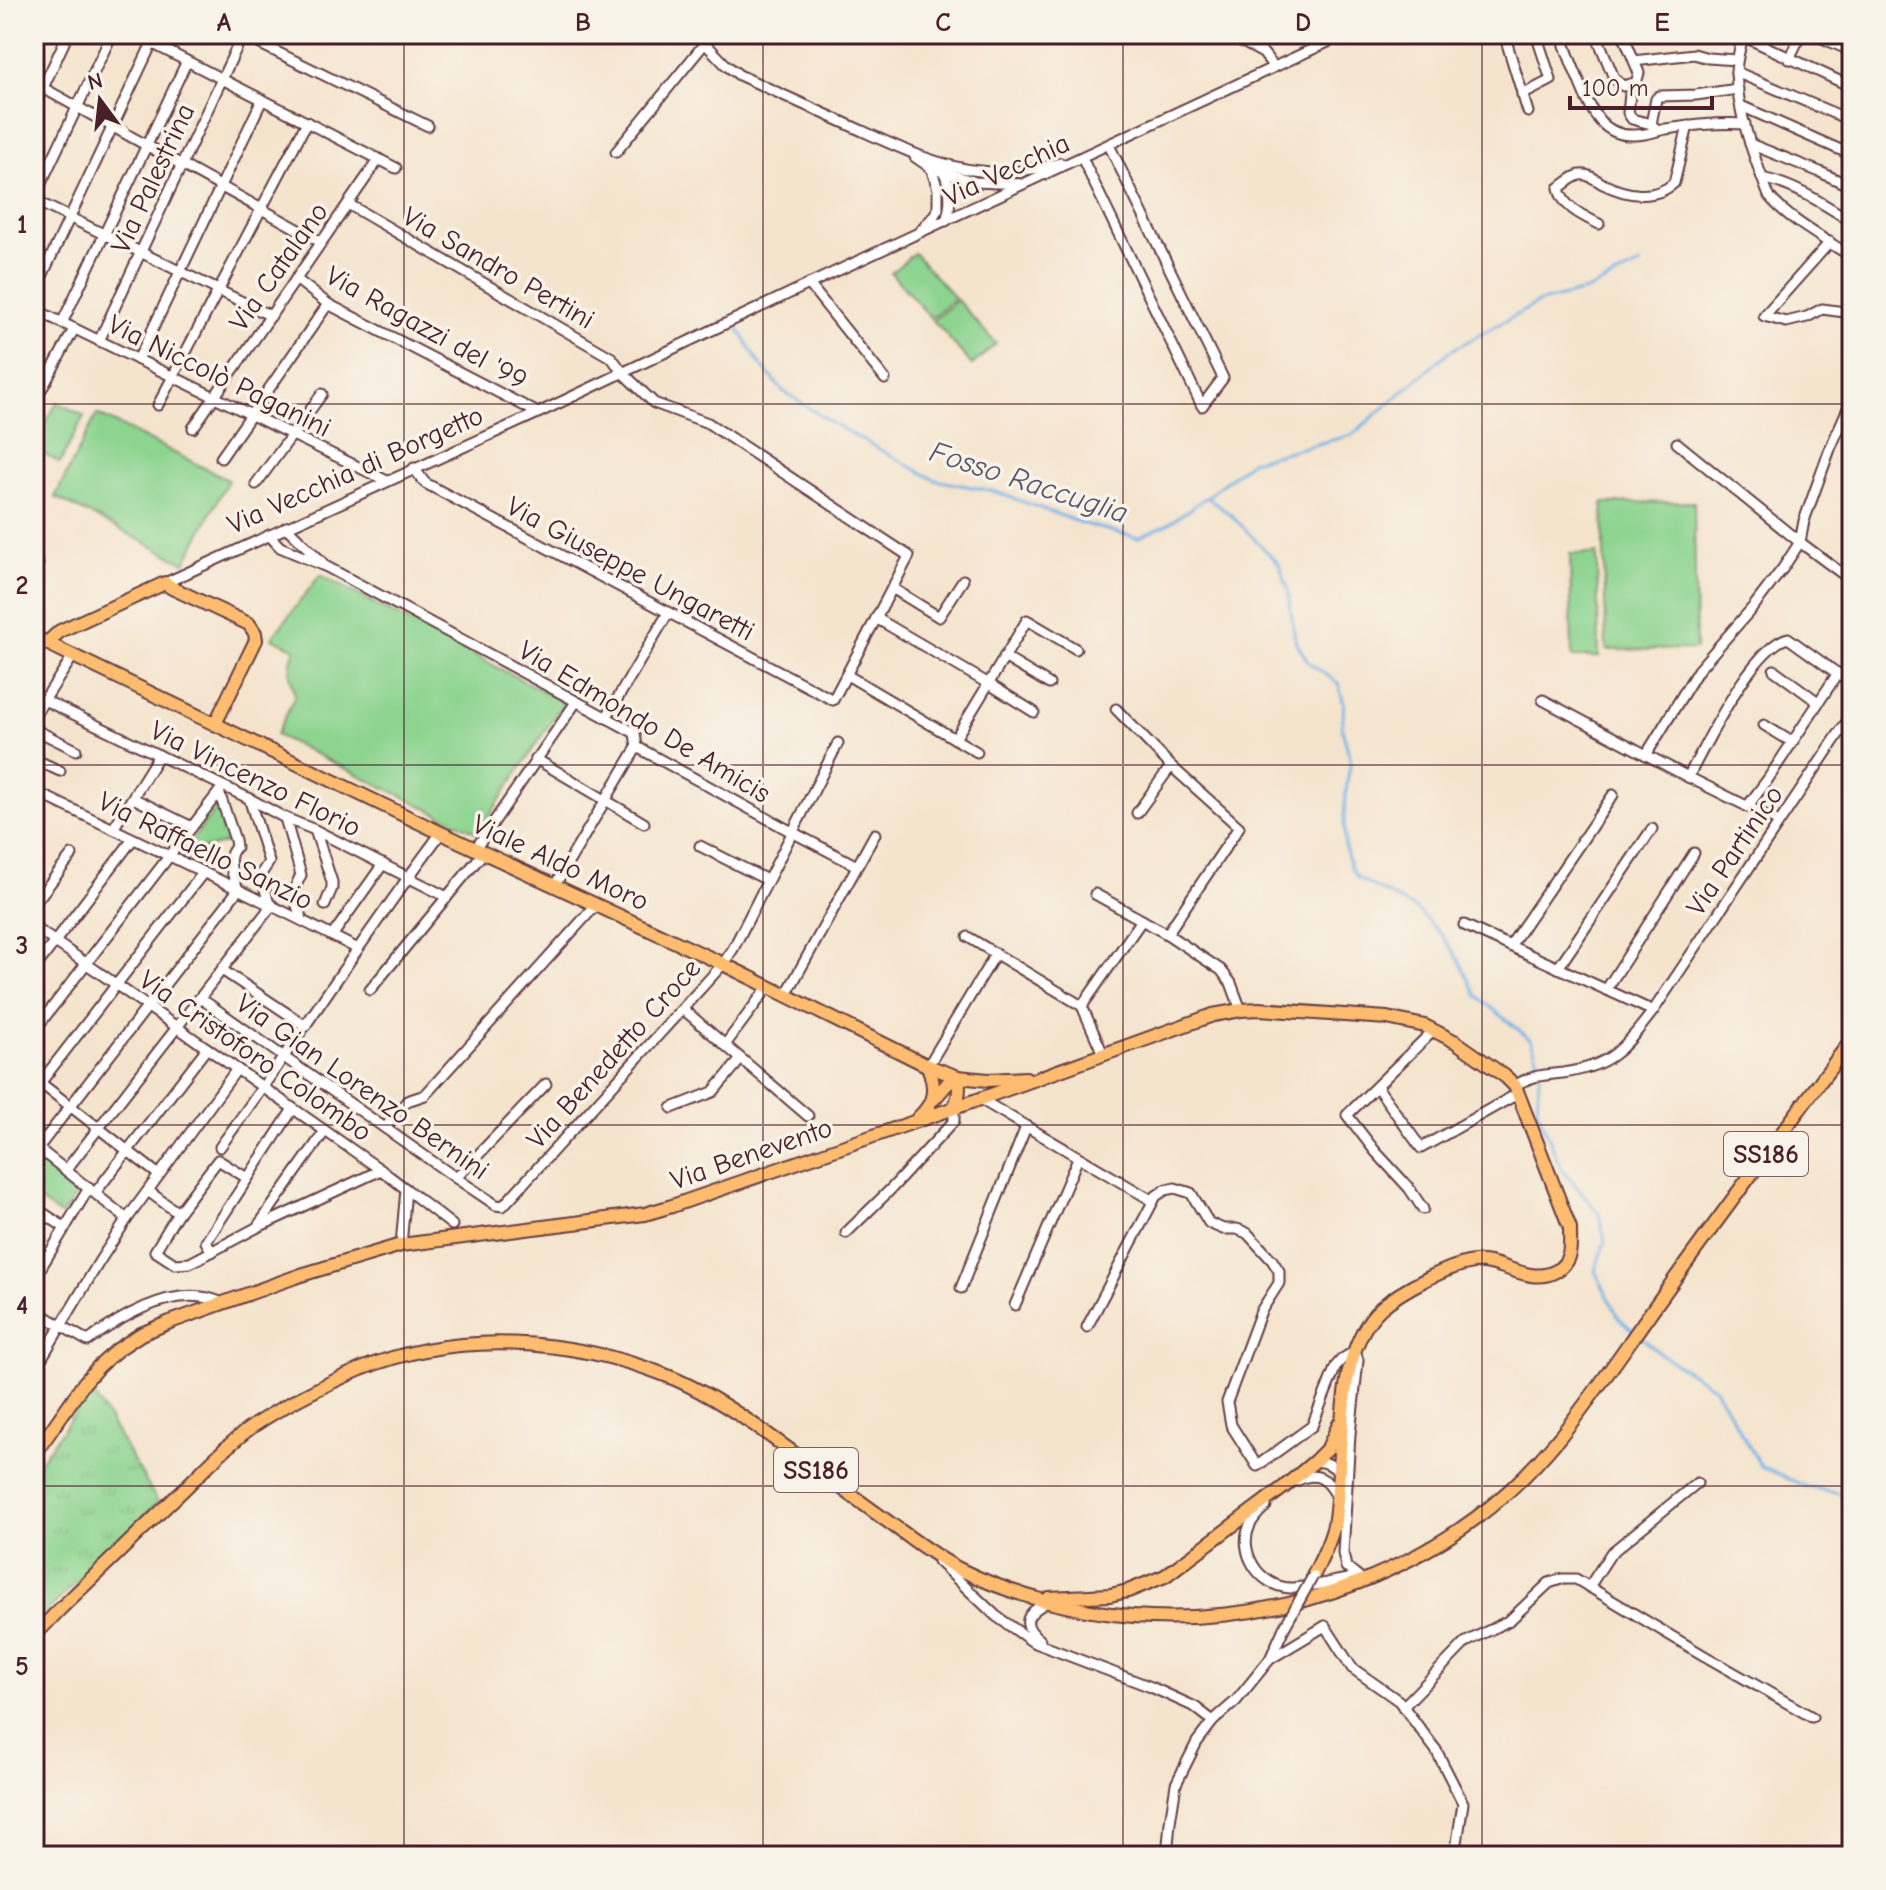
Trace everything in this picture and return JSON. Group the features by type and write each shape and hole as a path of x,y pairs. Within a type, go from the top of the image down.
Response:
{"main road":[{"name":"Via Vecchia di Borgetto","path":"47,643 60,631 165,583"},
{"path":"165,583 249,624 255,633 256,640 215,724"},
{"name":"Viale Aldo Moro","path":"34,637 441,833 723,964 928,1066 958,1077 988,1080 1037,1078"},
{"name":"Via Benevento","path":"34,1455 84,1383 117,1350 141,1334 222,1303 401,1245 645,1214 1213,1015 1241,1010 1299,1011 1407,1021 1456,1042 1506,1077 1517,1089"},
{"name":"SS186","path":"34,1636 248,1429 303,1396 387,1360 422,1351 493,1343 553,1347 614,1359 668,1376 720,1403 766,1433 927,1550 958,1569 1013,1592 1099,1613 1165,1618 1249,1612 1336,1591 1437,1545 1479,1516 1521,1480 1560,1438 1852,1039"},
{"path":"928,1066 935,1089 933,1099"},
{"path":"912,1122 926,1111 939,1091 958,1077 959,1096 954,1108"},
{"path":"1313,1576 1333,1527 1350,1361 1369,1321 1396,1297 1471,1262 1486,1262 1539,1276 1550,1274 1569,1259 1570,1228 1517,1089"},
{"path":"1041,1600 1110,1595 1146,1585 1185,1562 1315,1461 1328,1448 1343,1414"}],"street":[{"path":"34,107 38,85 68,34"},
{"path":"112,34 34,199 271,316"},
{"path":"134,34 396,168"},
{"path":"242,34 428,126"},
{"name":"Via Palestrina","path":"99,341 242,34"},
{"path":"696,34 739,75 906,150 945,173 975,182 1025,184"},
{"path":"1228,34 1263,53 1274,67"},
{"name":"Via Vecchia","path":"686,342 1345,34"},
{"path":"1504,34 1528,112"},
{"path":"1522,95 1551,80 1536,34"},
{"path":"1596,34 1614,78 1623,86 1636,83 1639,73 1623,34"},
{"path":"1789,59 1801,34"},
{"path":"1813,34 1840,39 1852,51"},
{"path":"1852,87 1743,36 1737,60 1738,89 1750,144 1762,178 1773,200 1852,257"},
{"path":"1563,39 1589,107 1599,121 1624,135 1638,135 1654,127"},
{"path":"34,293 152,43"},
{"path":"616,152 705,43"},
{"path":"1634,61 1694,54 1737,60"},
{"path":"62,323 187,61"},
{"path":"1736,72 1852,121"},
{"path":"1631,84 1629,116 1634,120 1654,127 1719,122 1745,124"},
{"path":"38,85 321,242"},
{"path":"1654,127 1656,99 1659,96 1738,89"},
{"path":"138,360 262,100"},
{"path":"1741,106 1852,155"},
{"path":"158,405 307,122"},
{"path":"1599,224 1576,213 1559,194 1559,188 1578,175 1585,174 1626,193 1659,193 1674,183 1688,126"},
{"path":"1750,144 1852,187"},
{"path":"934,164 1005,172 1037,169 1082,158 1202,406 1223,378 1109,145"},
{"name":"Via Catalano","path":"193,428 379,159"},
{"path":"914,235 938,209 934,164"},
{"path":"945,173 951,202 946,221"},
{"path":"1762,178 1780,182 1823,203 1852,222"},
{"name":"Via Sandro Pertini","path":"348,204 612,358 654,403 708,423 909,556 892,588"},
{"path":"1830,242 1764,316 1786,322 1807,317 1822,309 1852,313"},
{"name":"Via Ragazzi del '99","path":"296,279 328,304 538,413"},
{"path":"809,284 885,379"},
{"path":"221,458 328,304"},
{"name":"Via Niccolò Paganini","path":"34,309 387,481"},
{"path":"34,400 74,329"},
{"name":"Via Vecchia di Borgetto","path":"165,583 686,342"},
{"path":"256,484 322,394"},
{"path":"1646,755 1698,670 1754,606 1800,542 1804,521 1830,449 1852,399"},
{"path":"1677,443 1852,581"},
{"name":"Via Giuseppe Ungaretti","path":"414,468 425,483 833,700 847,675"},
{"path":"286,527 327,567"},
{"path":"269,535 280,547 327,567"},
{"name":"Via Edmondo De Amicis","path":"327,567 635,733 637,747 857,866"},
{"path":"963,580 939,617 892,588 847,675 977,752"},
{"path":"606,718 668,613"},
{"path":"876,618 1034,712"},
{"path":"955,739 1007,659 1027,620 1076,649"},
{"path":"1688,777 1739,685 1779,640 1788,638 1852,684"},
{"path":"34,716 73,656"},
{"path":"1007,659 1049,684"},
{"path":"1774,670 1818,702"},
{"path":"1747,807 1838,673"},
{"name":"Via Vincenzo Florio","path":"44,700 447,897"},
{"path":"1543,700 1779,822"},
{"path":"370,990 447,897 576,702"},
{"path":"1116,709 1171,766 1239,827 1167,934"},
{"name":"Via Partinico","path":"1377,1087 1421,1148 1517,1089 1522,1081 1595,1066 1620,1052 1653,1011 1852,714"},
{"path":"1764,725 1792,742"},
{"path":"34,729 76,750"},
{"name":"Via Benedetto Croce","path":"503,1206 723,964 838,743"},
{"path":"555,885 637,747"},
{"path":"113,829 159,755"},
{"path":"34,759 60,771"},
{"path":"536,759 644,823"},
{"path":"1137,813 1171,766"},
{"path":"34,1031 221,788"},
{"path":"127,1219 36,1146 238,890 229,859 236,847 235,840 221,788"},
{"name":"Via Raffaello Sanzio","path":"34,791 358,949"},
{"path":"1510,946 1613,795"},
{"path":"133,798 192,827"},
{"path":"66,1170 270,904 261,874 269,862 248,798"},
{"path":"285,818 301,875 293,888 302,920"},
{"path":"1558,968 1652,829"},
{"path":"315,830 332,882 325,905"},
{"path":"220,1147 441,833"},
{"path":"786,995 875,834"},
{"path":"34,969 133,839"},
{"path":"700,846 767,880"},
{"path":"1606,990 1694,853"},
{"path":"34,904 72,855"},
{"path":"332,936 383,864"},
{"path":"159,1175 70,1106 36,1084 203,873"},
{"path":"1095,894 1167,934 1221,970 1231,983 1241,1010"},
{"path":"385,1128 407,1101 425,1095 596,905"},
{"path":"1082,1006 1142,920"},
{"path":"1464,925 1653,1011"},
{"name":"Via Cristoforo Colombo","path":"34,927 381,1170 452,1225"},
{"path":"968,937 1082,1006 1103,1054"},
{"path":"928,1066 996,953"},
{"path":"222,970 306,1026"},
{"path":"725,1045 768,987"},
{"name":"Via Gian Lorenzo Bernini","path":"200,998 456,1178 496,1205 503,1206"},
{"path":"683,1009 808,1116"},
{"path":"1423,1209 1347,1115 1433,1031"},
{"path":"34,1279 64,1227 128,1151 207,1048"},
{"path":"672,1108 713,1092 741,1059"},
{"path":"34,1371 127,1219 237,1069"},
{"path":"456,1178 546,1084"},
{"path":"980,1099 1153,1201"},
{"path":"846,1233 954,1121 954,1108"},
{"path":"212,1252 206,1242 293,1109"},
{"path":"961,1288 1026,1127"},
{"path":"256,1228 325,1131"},
{"path":"1015,1305 1078,1158"},
{"path":"247,1178 218,1160 178,1213 155,1251 175,1264 190,1263 256,1228 381,1170"},
{"path":"401,1245 406,1189"},
{"path":"1087,1327 1160,1192 1181,1189 1191,1193 1209,1223 1218,1228 1247,1233 1272,1260 1279,1271 1279,1283 1261,1311 1227,1402 1231,1425 1257,1466 1312,1426 1336,1366 1355,1351 1358,1360 1343,1553 1346,1567 1358,1576"},
{"path":"148,1191 178,1213"},
{"path":"34,1207 64,1227"},
{"path":"34,1310 88,1341 129,1313 149,1304 187,1297 210,1297 222,1303"},
{"path":"1315,1461 1333,1466 1339,1473"},
{"path":"1337,1497 1324,1479 1313,1475 1284,1487 1251,1524 1247,1534 1247,1550 1251,1560 1261,1575 1281,1587 1292,1588 1381,1573"},
{"path":"1589,1587 1611,1553 1697,1483"},
{"path":"927,1550 996,1616 1033,1642 1195,1707 1213,1721"},
{"path":"1167,1856 1176,1784 1197,1742 1270,1659 1313,1576"},
{"path":"1403,1707 1466,1642 1510,1620 1549,1583 1576,1579 1812,1717"},
{"path":"1041,1600 1027,1622 1032,1634 1057,1650"},
{"path":"1270,1659 1325,1626 1352,1668 1399,1701 1436,1750 1463,1803 1455,1856"}],"green space":[{"path":"914,253 955,298 931,318 891,273"},
{"path":"957,300 996,344 972,365 933,320"},
{"path":"57,402 84,416 60,463 34,449"},
{"path":"97,414 228,480 185,563 55,497"},
{"path":"1694,502 1696,649 1606,650 1603,503"},
{"path":"1570,554 1597,554 1599,657 1572,657"},
{"path":"320,575 564,702 478,833 276,735 295,696 290,675 295,649 272,638"},
{"path":"219,805 231,842 203,849 209,869 180,855"},
{"path":"34,1153 80,1189 62,1216 34,1197"},
{"path":"91,1390 158,1502 34,1624 34,1470"}],"waterway":[{"name":"Fosso Raccuglia","path":"737,326 757,360 783,391 832,423 935,480 993,491 1084,524 1138,538 1168,524 1251,461 1352,435 1450,351 1540,302 1586,291 1640,265"},
{"name":"Fosso Raccuglia","path":"1207,497 1231,515 1279,564 1288,589 1295,640 1308,662 1338,683 1344,704 1342,729 1351,762 1344,817 1345,847 1351,868 1358,878 1417,910 1442,935 1477,996 1531,1040 1540,1065 1537,1108 1560,1166 1599,1214 1605,1241 1595,1271 1619,1318 1634,1331"},
{"name":"Fosso Raccuglia","path":"1640,1336 1661,1354 1715,1388 1761,1467 1807,1487 1840,1493 1852,1501"}]}
